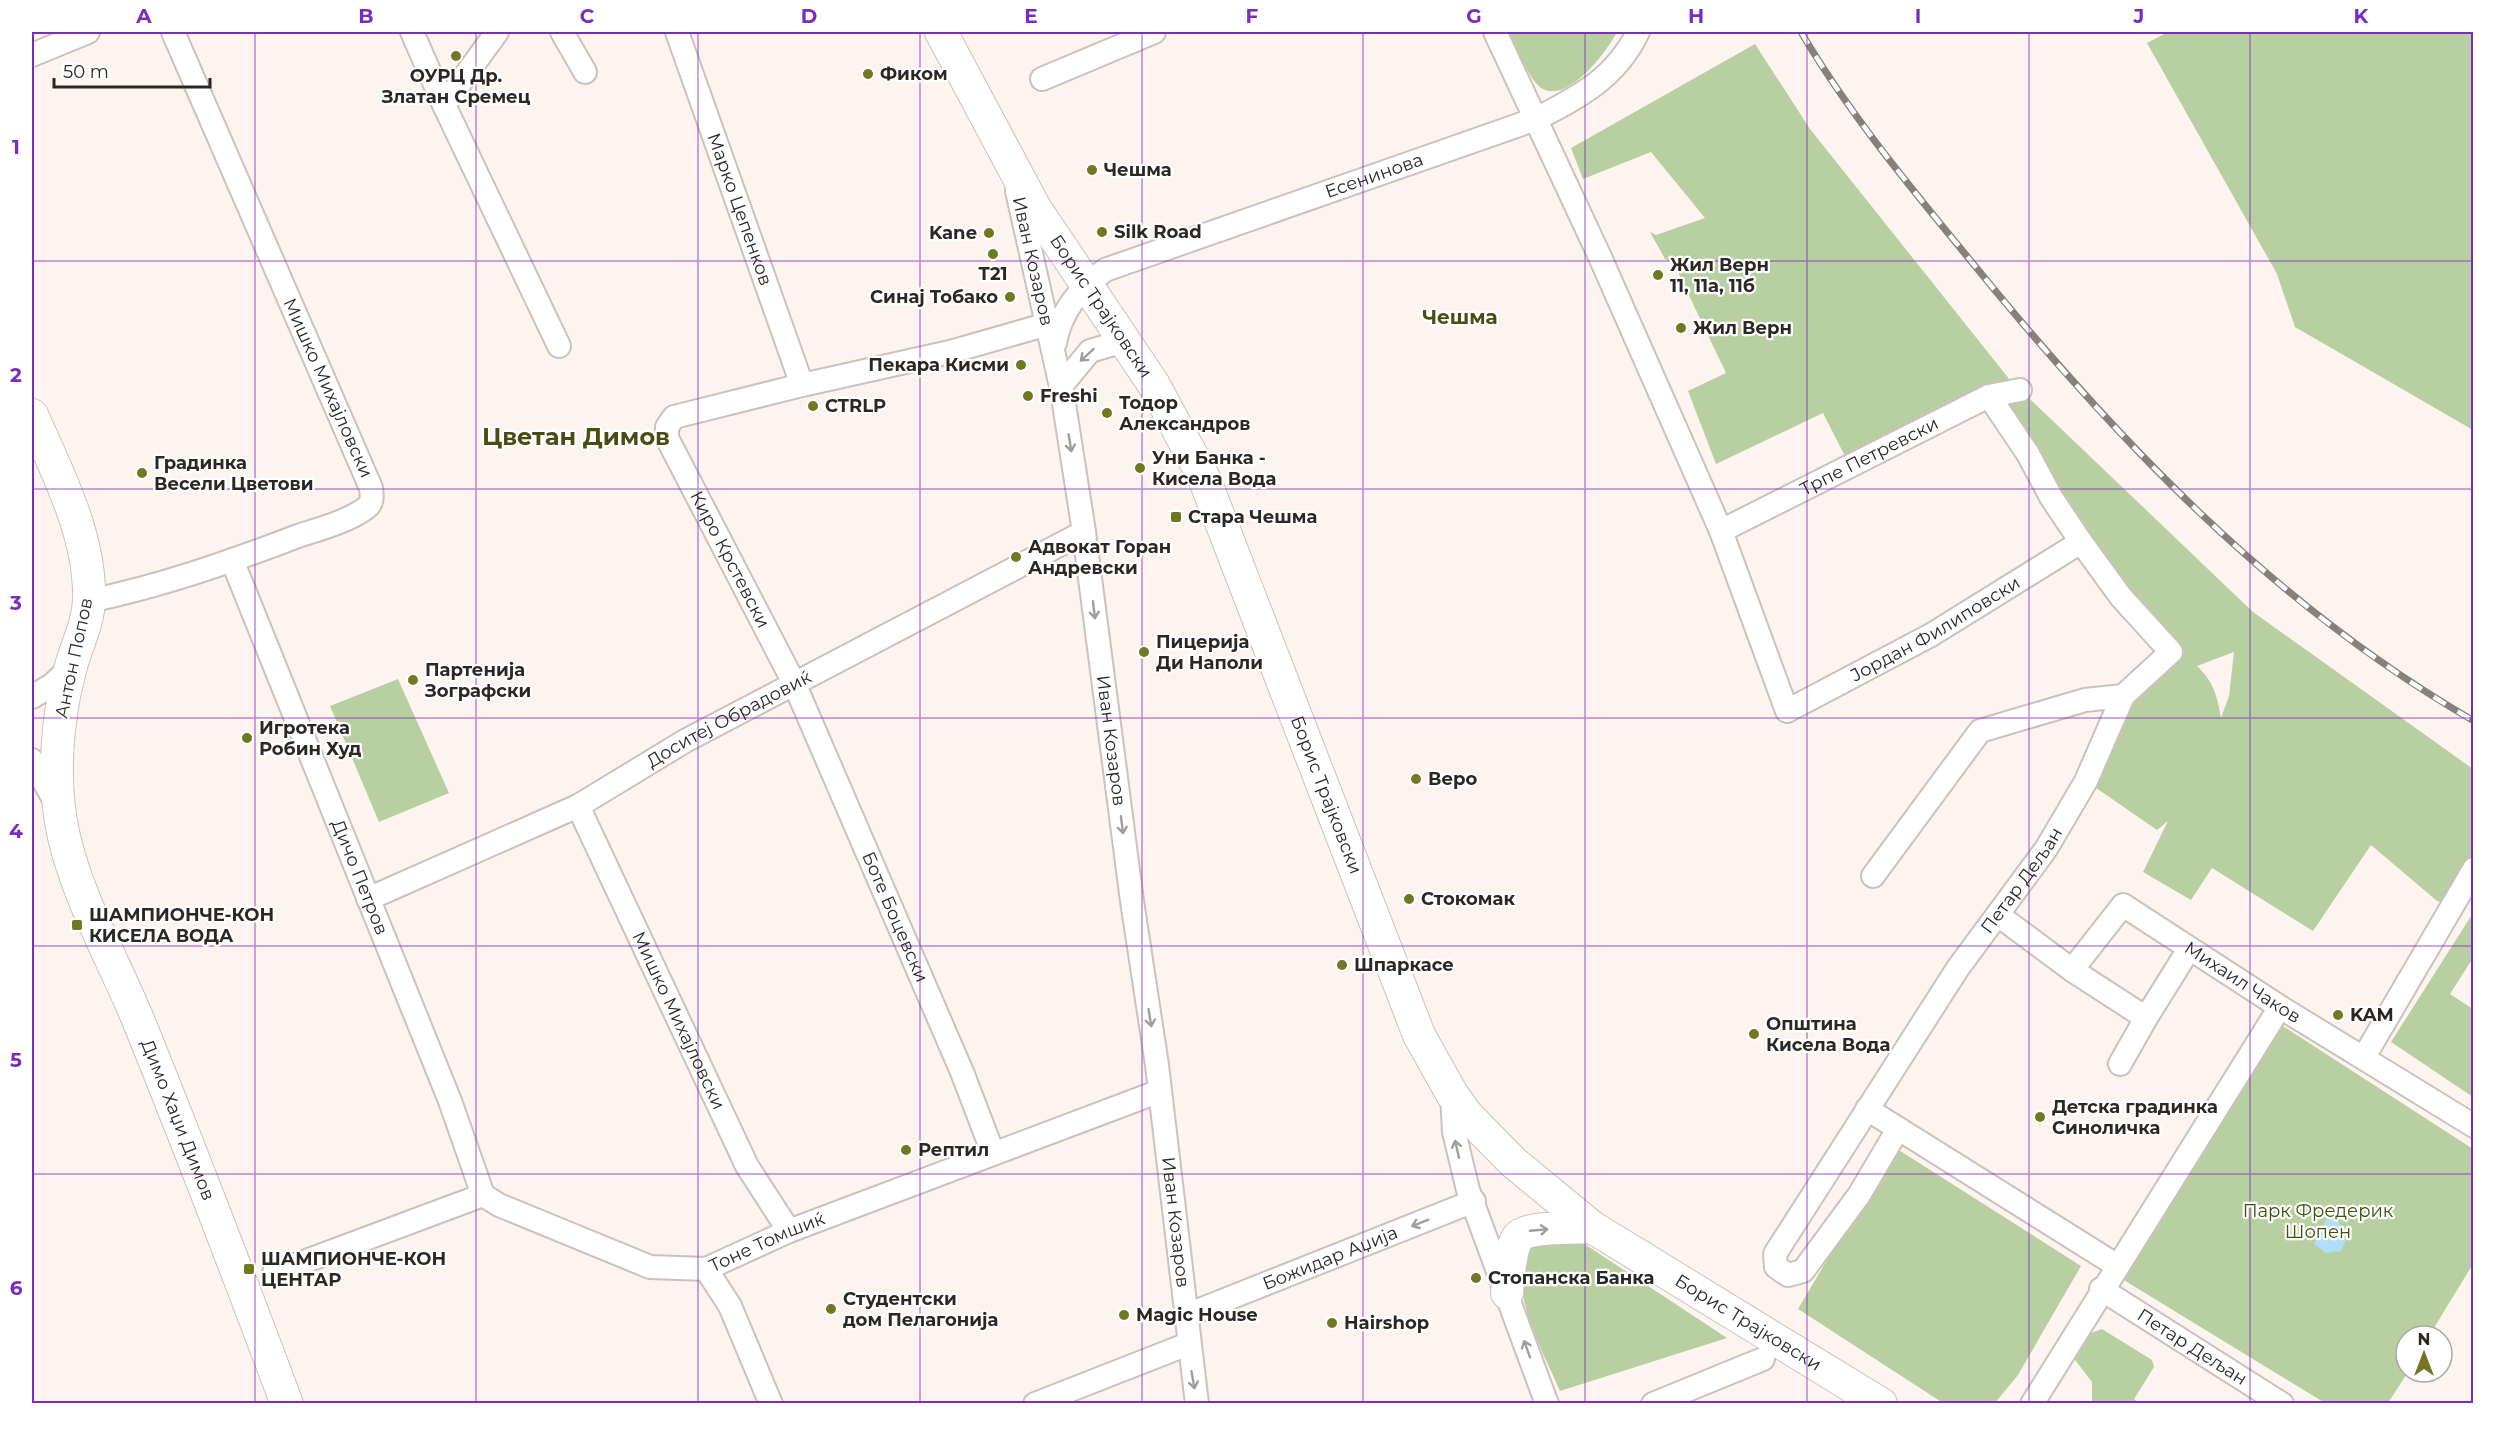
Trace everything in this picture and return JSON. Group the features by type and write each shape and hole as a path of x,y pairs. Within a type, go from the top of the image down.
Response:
{"street":[{"path":"32,55 88,32"},
{"name":"Мишко Михајловски","path":"89,601 158,585 232,560 358,513 371,502 371,488 173,32"},
{"path":"411,32 559,346"},
{"path":"444,105 497,32"},
{"path":"562,32 585,72"},
{"name":"Марко Цепенков","path":"677,32 802,385"},
{"name":"Борис Трајковски","path":"941,32 1012,169 1154,385 1204,478 1419,1035 1452,1094 1467,1115 1513,1162 1592,1227 1881,1404"},
{"path":"1042,80 1154,32"},
{"path":"1495,32 1721,531"},
{"name":"Есенинова","path":"1054,351 1063,313 1086,284 1105,270 1536,119 1586,93 1607,77 1638,32"},
{"name":"Иван Козаров","path":"1012,169 1061,386 1084,532 1132,901 1160,1091 1188,1344 1197,1404"},
{"path":"802,385 950,352 1048,324"},
{"path":"1061,386 1090,351 1124,341"},
{"name":"Киро Крстевски","path":"794,683 667,438 667,426 674,417 802,385"},
{"name":"Трпе Петревски","path":"1721,531 1989,396 2020,390"},
{"path":"1989,396 2028,454 2051,497 2081,542"},
{"name":"Антон Попов","path":"32,416 69,501 86,563 89,601 82,635 70,668 60,720 62,824"},
{"name":"Јордан Филиповски","path":"1721,531 1787,711 1931,635 2081,542"},
{"name":"Доситеј Обрадовиќ","path":"368,899 578,806 685,741 1084,532"},
{"name":"Петар Дељан","path":"1898,1129 1859,1195 1803,1271 1788,1275 1776,1268 1775,1254 1867,1109 1958,968 2046,849 2086,781 2122,696 2171,652 2121,597 2081,542"},
{"name":"Дичо Петров","path":"232,560 450,1101 483,1195"},
{"path":"32,697 52,686 70,668"},
{"name":"Боте Боцевски","path":"794,683 962,1072 993,1153"},
{"path":"1873,876 1980,731 2085,700 2122,696"},
{"path":"32,760 62,824"},
{"name":"Мишко Михајловски","path":"578,806 747,1166 789,1231"},
{"name":"Димо Хаџи Димов","path":"62,824 86,900 143,1031 287,1404"},
{"path":"2364,1057 2474,868"},
{"name":"Михаил Чаков","path":"2072,970 2123,905 2280,1007 2472,1121"},
{"path":"1998,915 2072,970 2146,1018"},
{"path":"2121,1064 2188,949"},
{"path":"2032,1404 2101,1289 2280,1007"},
{"name":"Тоне Томшиќ","path":"483,1195 499,1205 650,1267 706,1269 789,1231 1160,1091"},
{"path":"1452,1094 1454,1132 1466,1180 1547,1404"},
{"path":"1867,1109 2116,1265"},
{"path":"274,1273 483,1195"},
{"name":"Божидар Аџија","path":"1186,1315 1474,1201"},
{"path":"1507,1293 1515,1244 1520,1235 1530,1230 1592,1227"},
{"path":"706,1269 730,1306 771,1404"},
{"name":"Петар Дељан","path":"2101,1289 2283,1404"},
{"path":"1035,1404 1188,1344"},
{"path":"1653,1404 1763,1359"}],"green space":[{"path":"1509,32 1617,32 1596,63 1585,74 1563,89 1552,91 1536,84"},
{"path":"2168,32 2473,32 2473,430 2295,327 2277,274 2147,43"},
{"path":"1755,44 1810,129 2010,380 2253,612 2473,769 2473,869 2452,905 2437,901 2371,845 2313,931 2212,868 2191,900 2143,872 2168,821 2157,830 2086,781 2123,696 2170,652 1989,396 1850,466 1823,413 1716,464 1688,391 1726,373 1674,264 1665,259 1650,232 1656,235 1705,218 1651,152 1583,179 1571,148","holes":["2234,652 2229,696 2221,718 2214,690 2197,666"]},
{"path":"398,679 449,793 379,822 330,706"},
{"path":"2473,913 2473,958 2450,994 2473,1009 2473,1097 2391,1042"},
{"name":"Парк Фредерик Шопен","path":"2275,1021 2473,1149 2473,1264 2436,1324 2394,1324 2394,1384 2400,1384 2388,1403 2325,1403 2114,1274"},
{"path":"1894,1147 2081,1266 2018,1375 1995,1403 1943,1403 1798,1309"},
{"path":"1571,1239 1583,1243 1727,1338 1560,1391 1529,1319 1521,1280 1524,1262 1531,1246"},
{"path":"2102,1329 2152,1360 2154,1367 2134,1399 2140,1403 2092,1402 2092,1382 2072,1356 2085,1335"}],"water":[{"path":"2331,1218 2339,1223 2346,1240 2341,1251 2326,1253 2314,1244 2326,1220"}],"railway":[{"path":"1801,32 1858,119 1922,201 2021,322 2137,450 2198,511 2262,569 2329,624 2400,675 2474,721"}],"place":[{"name":"ОУРЦ Др. Златан Сремец","path":"456,56"},
{"name":"Фиком","path":"868,74"},
{"name":"Чешма","path":"1092,170"},
{"name":"Silk Road","path":"1102,232"},
{"name":"Kane","path":"989,233"},
{"name":"T21","path":"993,254"},
{"name":"Жил Верн 11, 11а, 11б","path":"1658,275"},
{"name":"Синај Тобако","path":"1010,297"},
{"name":"Жил Верн","path":"1681,328"},
{"name":"Пекара Кисми","path":"1021,365"},
{"name":"Freshi","path":"1028,396"},
{"name":"CTRLP","path":"813,406"},
{"name":"Тодор Александров","path":"1107,413"},
{"name":"Уни Банка - Кисела Вода","path":"1140,468"},
{"name":"Градинка Весели Цветови","path":"142,473"},
{"name":"Стара Чешма","path":"1176,517"},
{"name":"Адвокат Горан Андревски","path":"1016,557"},
{"name":"Пицерија Ди Наполи","path":"1144,652"},
{"name":"Партенија Зографски","path":"413,680"},
{"name":"Игротека Робин Худ","path":"247,738"},
{"name":"Веро","path":"1416,779"},
{"name":"Стокомак","path":"1409,899"},
{"name":"ШАМПИОНЧЕ-КОН КИСЕЛА ВОДА","path":"77,925"},
{"name":"Шпаркасе","path":"1342,965"},
{"name":"KAM","path":"2338,1015"},
{"name":"Општина Кисела Вода","path":"1754,1034"},
{"name":"Детска градинка Синоличка","path":"2040,1117"},
{"name":"Рептил","path":"906,1150"},
{"name":"ШАМПИОНЧЕ-КОН ЦЕНТАР","path":"249,1269"},
{"name":"Стопанска Банка","path":"1476,1278"},
{"name":"Студентски дом Пелагонија","path":"831,1309"},
{"name":"Magic House","path":"1124,1315"},
{"name":"Hairshop","path":"1332,1323"}],"district":[{"name":"Чешма","path":"1460,317"},
{"name":"Цветан Димов","path":"576,437"}]}
